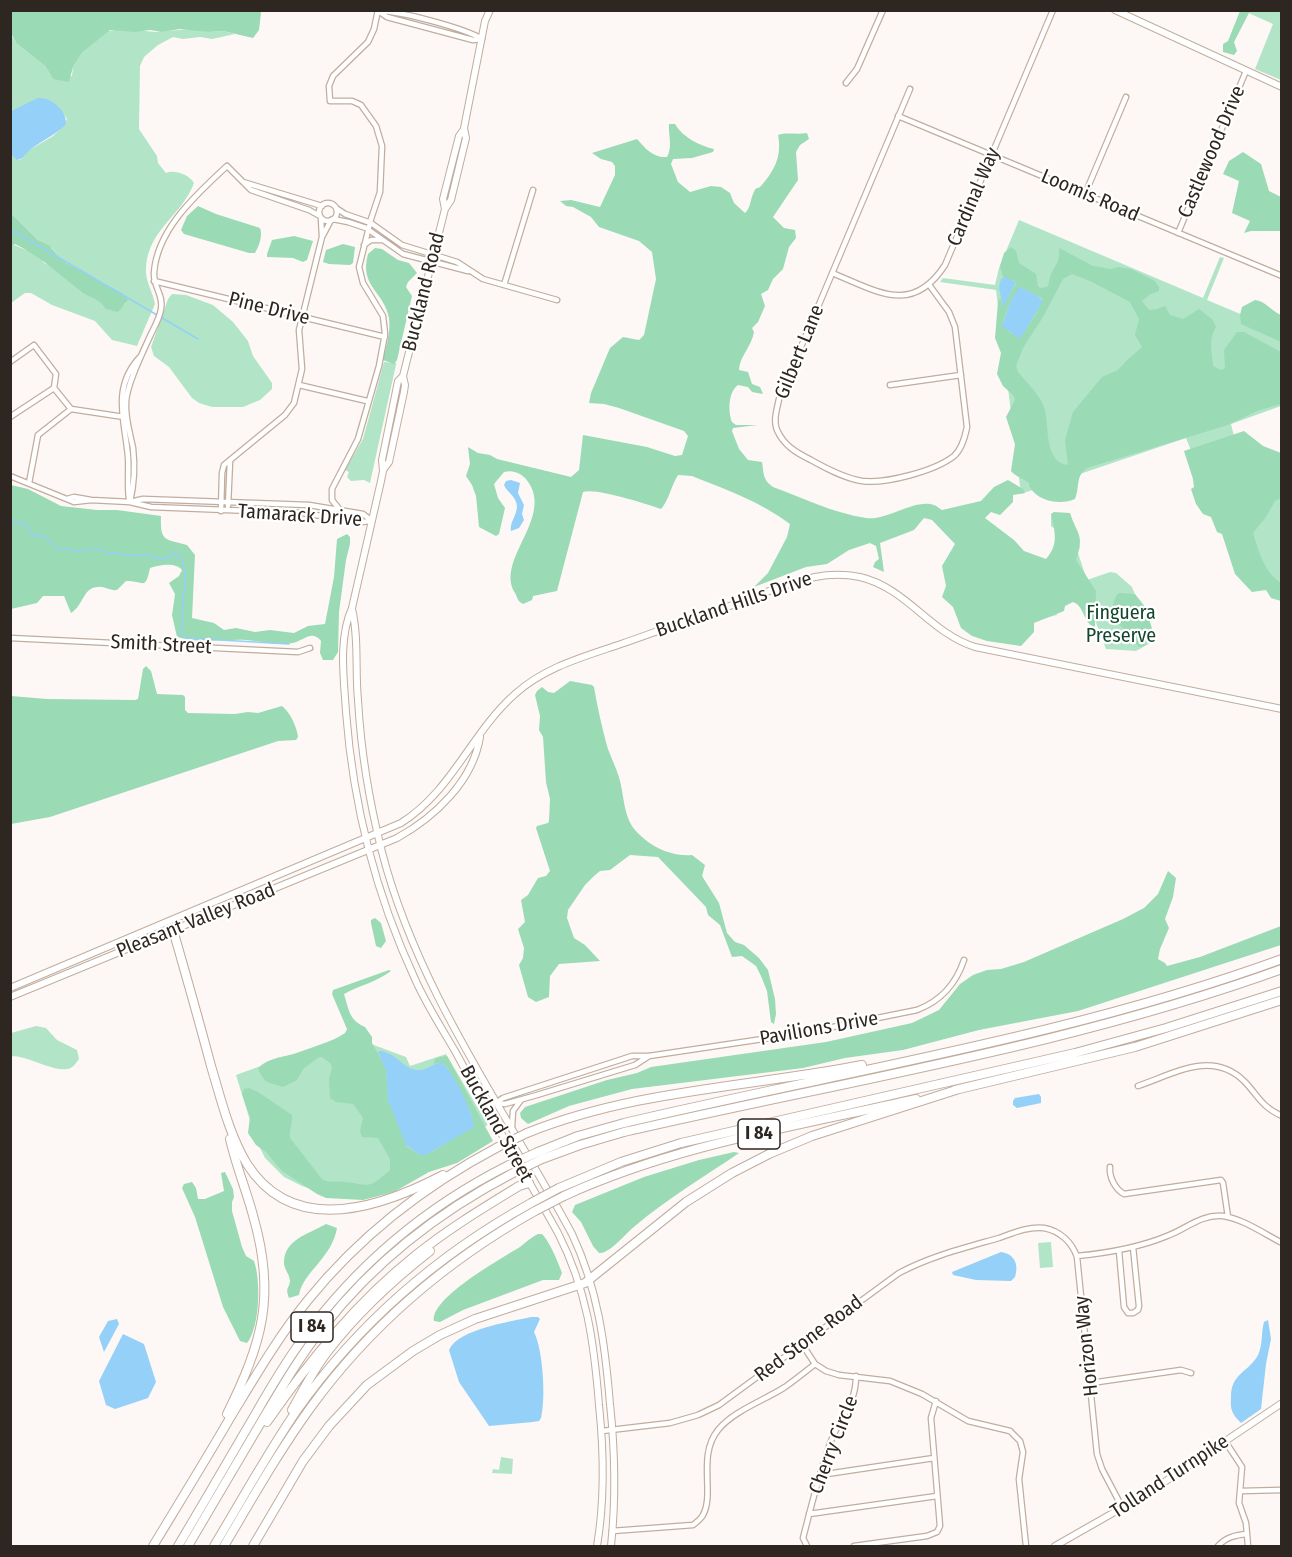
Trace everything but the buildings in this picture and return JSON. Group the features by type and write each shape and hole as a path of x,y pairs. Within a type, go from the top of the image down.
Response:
{"highway":[{"path":"173,930 227,1118 262,1253 265,1273 265,1299 261,1328 252,1360 199,1470"},
{"name":"I 84","path":"178,1546 290,1357 335,1299 377,1256 411,1227 459,1193 578,1137 624,1123 1026,1035 1121,1011 1281,959"},
{"path":"540,1156 624,1132 1086,1029 1197,997 1281,969"},
{"path":"562,1192 611,1166 673,1145 1096,1048 1193,1020 1281,991"},
{"name":"I 84","path":"224,1546 300,1422 331,1381 368,1339 408,1301 449,1267 533,1207 562,1192 688,1150 1136,1047 1281,1000"},
{"path":"153,1546 275,1345 325,1281 352,1252 389,1219 473,1161 527,1133 584,1113 650,1097 815,1074 876,1063 904,1062"},
{"path":"253,1546 311,1450 343,1409 377,1377 413,1351 453,1329 489,1314 591,1280 676,1209 712,1184 749,1164 818,1134 959,1089"},
{"path":"227,1118 243,1156 257,1177 281,1196 312,1208 343,1209 378,1203 408,1192 473,1161"},
{"path":"188,1546 299,1361 324,1326 390,1256 428,1226 511,1169"},
{"path":"268,1456 275,1439 321,1361 362,1312 442,1241 522,1191 529,1183"},
{"path":"233,1471 308,1366 373,1293 406,1263 455,1226 519,1186 529,1183"},
{"path":"214,1546 268,1456 311,1391 345,1351 382,1312 457,1250 498,1222 533,1207"}],"main road":[{"name":"Buckland Road","path":"346,709 344,665 346,621 352,608 383,471 382,460 398,381 404,375 445,209 444,194 459,136 464,128 482,39 484,10"},
{"name":"Buckland Road","path":"485,21 490,10"},
{"path":"1115,10 1281,87"},
{"name":"Buckland Hills Drive","path":"378,834 408,818 430,801 445,784 471,743 480,736 496,714 535,679 552,669 804,580 832,575 856,576 886,586 904,598 945,633 975,647 1281,709"},
{"name":"Buckland Road","path":"352,608 355,623 358,709"},
{"path":"345,698 357,699"},
{"name":"Buckland Street","path":"346,709 352,770 369,850 384,903 402,951 428,1005 565,1247 581,1285 593,1337 602,1431 603,1486 597,1546"},
{"name":"Buckland Street","path":"358,709 365,772 378,834 398,906 414,946 439,999 572,1234 591,1280 604,1334 613,1430 614,1491 611,1546"},
{"name":"Buckland Hills Drive","path":"381,846 413,829 443,804 467,770 478,748 480,736"},
{"name":"Pleasant Valley Road","path":"10,988 378,834"},
{"name":"Pleasant Valley Road","path":"10,997 381,846"},
{"path":"273,878 273,890"},
{"path":"170,921 173,930"},
{"path":"402,951 414,946"},
{"path":"76,960 80,968"},
{"path":"529,1183 539,1177"},
{"name":"Tolland Turnpike","path":"1055,1546 1123,1509 1281,1403"}],"street":[{"path":"846,83 857,69 883,10"},
{"name":"Cardinal Way","path":"930,286 945,265 1053,10"},
{"path":"340,510 332,500 332,489 357,441 379,366 384,337 383,316 361,279 363,247 380,188 382,154 381,135 362,105 352,101 330,101 329,84 333,76 368,42 378,11 387,17 416,26 473,40 482,39"},
{"name":"Castlewood Drive","path":"1178,233 1246,71"},
{"name":"Gilbert Lane","path":"910,90 779,399 776,429 793,451 825,468 862,481 893,480 942,463 956,455 964,441 968,427 955,327 949,312 930,286"},
{"path":"1085,194 1126,97"},
{"name":"Loomis Road","path":"898,116 1281,276"},
{"path":"10,476 67,499 84,497 91,500 130,502 124,417 128,394 140,357 161,311 161,301 154,281 155,266 165,236 207,184 227,166 251,190 309,210 326,221 332,219 348,222 368,229 400,252 432,259 470,271 483,279 557,300"},
{"path":"243,182 322,206 329,204 342,213 370,223 402,245 432,259"},
{"path":"504,285 532,190"},
{"path":"322,206 319,210 322,237"},
{"path":"221,511 224,465 288,412 294,403 302,365 299,338 302,318 322,237 336,213 336,208"},
{"path":"363,247 371,240 383,240"},
{"path":"832,273 886,294 907,294 930,286"},
{"name":"Pine Drive","path":"154,281 384,337"},
{"path":"10,362 34,345 56,374 54,388 71,409 124,417"},
{"path":"890,385 961,375"},
{"path":"299,385 368,401"},
{"path":"10,417 54,388"},
{"path":"29,483 38,435 71,409"},
{"path":"228,511 230,461"},
{"name":"Tamarack Drive","path":"130,502 143,499 304,505 363,514 372,521"},
{"path":"171,508 172,500"},
{"name":"Tamarack Drive","path":"130,502 145,507 302,513 361,522 372,521"},
{"name":"Smith Street","path":"10,638 298,652 310,648"},
{"name":"Pavilions Drive","path":"487,1109 503,1098 632,1056 649,1056 794,1034 917,1010 934,1002 946,992 958,977 964,960"},
{"name":"Pavilions Drive","path":"497,1103 506,1104 634,1065 649,1056"},
{"path":"1138,1086 1198,1065 1220,1065 1243,1080 1268,1109 1281,1116"},
{"path":"595,1076 597,1066"},
{"path":"512,1131 513,1111 523,1099"},
{"path":"1110,1167 1111,1178 1119,1191 1124,1194 1221,1180 1228,1217"},
{"path":"1077,1256 1133,1247 1168,1236 1203,1218 1215,1216 1228,1217 1242,1222 1281,1243"},
{"name":"Red Stone Road","path":"602,1431 659,1425 709,1410 744,1388 899,1273 948,1252 1031,1228 1053,1231 1069,1242 1077,1256"},
{"path":"1119,1251 1124,1307 1128,1312 1133,1313 1138,1310 1139,1306 1133,1247"},
{"name":"Horizon Way","path":"1077,1256 1098,1456 1102,1469 1123,1509"},
{"path":"802,1344 815,1364 826,1371 890,1381 936,1401 968,1421 1010,1431 1020,1441 1023,1452 1019,1479 1026,1546"},
{"path":"612,1531 693,1525 702,1517 706,1507 706,1463 711,1442 718,1429 730,1419 785,1387 815,1364"},
{"path":"1091,1383 1181,1370 1191,1373"},
{"name":"Cherry Circle","path":"807,1546 803,1538 820,1475 833,1436 854,1399 856,1376"},
{"path":"854,1546 927,1536 937,1532 940,1526 931,1418 936,1401"},
{"path":"1225,1441 1242,1467 1239,1503 1248,1546"},
{"path":"820,1475 934,1458"},
{"path":"1241,1491 1281,1490"},
{"name":"Cherry Circle","path":"809,1514 937,1496"},
{"path":"1218,1546 1224,1540 1247,1534"}],"green space":[{"path":"259,10 261,13 259,30 253,38 223,31 110,30 82,53 73,67 69,82 53,79 45,66 16,43 11,33 11,11"},
{"path":"1240,11 1250,11 1234,42 1237,51 1234,55 1223,52 1223,44 1228,41"},
{"path":"1244,11 1281,11 1281,80 1255,69 1273,24"},
{"path":"123,29 156,32 190,29 235,34 212,39 173,37 158,45 144,57 140,66 139,129 166,173 182,174 194,183 182,205 159,233 148,255 146,273 155,304 137,346 112,340 95,321 52,305 31,293 25,293 11,303 12,244 38,255 44,263 53,267 81,292 101,302 109,310 126,303 121,292 66,263 52,248 38,240 11,213 11,154 19,160 23,158 26,152 53,136 63,127 67,119 58,106 38,99 11,111 10,33 16,43 45,66 53,79 72,76 73,67 82,53 108,31"},
{"path":"669,124 675,124 693,141 714,149 713,152 692,158 673,159 671,164 678,182 690,192 711,186 721,187 730,193 734,203 745,213 755,189 761,186 774,168 779,150 778,135 807,133 809,139 800,145 796,152 798,180 773,217 784,228 795,230 796,238 789,247 783,269 773,279 768,290 761,294 765,306 758,322 752,328 753,337 739,370 748,372 752,384 760,387 763,394 752,392 748,387 738,385 731,397 732,422 736,425 758,425 733,428 732,431 739,449 748,460 762,462 765,478 773,487 830,509 866,518 883,516 918,505 934,505 942,510 981,501 994,487 1008,480 1023,489 1025,493 1013,495 1013,502 1000,515 991,512 985,518 1014,540 1024,551 1046,559 1054,543 1055,533 1051,514 1054,512 1070,513 1080,540 1076,560 1096,591 1095,627 1088,622 1080,607 1073,602 1065,606 1064,611 1034,623 1034,632 1021,646 987,641 972,636 961,628 953,607 942,597 946,586 942,566 955,544 932,520 924,518 914,530 880,543 884,572 873,567 879,559 876,546 870,543 849,550 827,564 806,567 754,587 768,573 787,537 790,524 743,497 692,476 678,475 661,509 610,494 583,492 557,591 533,596 532,600 523,604 519,601 511,580 512,566 531,522 534,507 533,492 520,474 513,471 504,472 494,484 498,498 505,508 499,534 496,536 479,527 476,496 466,476 470,464 468,447 497,459 571,477 579,470 583,435 647,447 675,456 682,455 688,436 684,431 619,408 589,403 610,348 623,337 639,340 644,335 656,279 652,252 639,241 599,227 591,217 560,201 571,200 600,207 615,175 615,166 612,162 592,153 637,139 654,154 667,157 670,145"},
{"path":"1243,152 1261,164 1269,191 1281,197 1280,231 1244,233 1250,221 1232,213 1239,181 1223,174 1229,161"},
{"path":"198,206 260,228 261,238 255,253 184,234 181,230 187,216"},
{"path":"11,213 38,240 50,246 66,263 121,292 128,300 118,312 106,309 100,302 80,291 33,254 15,244 11,246"},
{"path":"1019,220 1203,298 1220,257 1224,258 1207,300 1281,331 1281,406 1231,424 1236,444 1281,463 1281,592 1209,496 1186,438 1021,494 996,290 940,282 943,278 995,285 999,268"},
{"path":"294,236 313,241 307,260 303,262 293,258 267,257 272,240"},
{"path":"343,244 355,247 353,263 350,265 323,262 326,250"},
{"path":"1011,247 1016,251 1019,263 1036,274 1040,288 1048,285 1059,258 1059,248 1093,266 1131,269 1155,281 1159,291 1142,301 1149,310 1165,306 1170,315 1183,319 1199,309 1213,320 1216,327 1211,341 1213,366 1221,370 1225,368 1224,350 1237,332 1244,332 1281,352 1281,404 1257,411 1228,425 1087,468 1079,478 1075,499 1070,501 1058,502 1040,497 1031,489 1029,483 1011,471 1015,444 1006,417 1015,400 1014,396 1003,386 997,374 1001,353 995,338 998,302 1000,298 1003,306 1016,284 1015,281 1003,277 1000,266 1004,253","holes":["1072,274 1130,302 1139,319 1135,335 1142,347 1118,370 1102,377 1073,412 1065,440 1068,465 1060,462 1051,450 1042,402 1018,372 1016,366 1023,348 1063,279","1021,287 1043,299 1020,338 1009,332 1003,321 1012,298"]},
{"path":"375,248 382,249 398,260 409,263 417,273 406,287 412,296 397,360 394,364 383,360 389,334 389,318 367,274 368,254"},
{"path":"172,294 186,295 213,305 233,322 248,341 253,356 272,383 272,389 260,400 243,407 212,407 192,398 169,367 154,356 151,347 168,299"},
{"path":"1255,300 1281,315 1281,342 1241,324 1242,307"},
{"path":"397,360 370,483 364,480 351,481 347,477 349,472 345,470 363,439 384,362 396,363"},
{"path":"1244,431 1263,446 1281,453 1281,498 1275,501 1253,533 1266,567 1281,583 1281,601 1271,598 1266,590 1252,592 1235,574 1222,534 1217,532 1211,517 1203,514 1196,504 1191,489 1194,487 1193,479 1184,451"},
{"path":"11,485 28,489 61,506 161,516 165,538 187,545 195,555 192,618 214,623 224,630 236,628 255,632 270,630 294,633 308,626 325,624 334,577 337,539 347,534 350,537 350,544 339,612 338,652 333,660 323,660 320,653 321,641 314,636 293,643 281,644 246,640 194,640 177,637 172,615 175,594 169,583 179,576 182,570 171,565 150,568 147,580 143,583 126,581 117,590 93,588 86,593 79,606 71,613 64,596 43,596 37,603 11,609"},
{"name":"Finguera Preserve","path":"1051,515 1069,515 1087,580 1110,572 1116,573 1132,587 1154,641 1136,651 1106,649 1084,591 1052,603 1057,615 1041,619 1041,572 1065,549 1056,530 1051,526"},
{"path":"1119,593 1135,594 1146,608 1153,632 1144,646 1139,647 1121,626 1113,621 1114,602"},
{"path":"146,666 151,671 157,694 183,695 185,710 188,713 258,713 282,706 293,720 298,737 296,740 278,741 50,817 11,824 11,696 47,699 135,700 138,699 143,669"},
{"path":"570,681 594,687 607,746 619,777 626,813 631,825 641,836 661,849 676,854 692,855 705,865 702,876 719,903 727,933 735,942 744,945 759,958 768,970 775,999 774,1024 771,1022 767,991 756,966 742,956 732,957 720,925 708,915 706,907 658,857 630,855 610,870 600,871 585,885 568,910 567,918 574,938 585,945 600,961 559,964 550,976 549,997 536,1002 528,997 519,965 523,958 524,948 518,929 525,922 521,900 528,895 538,878 546,876 550,871 536,828 549,821 550,799 546,782 543,737 539,730 540,716 535,695 542,687 554,693"},
{"path":"1168,871 1176,878 1173,897 1165,919 1169,928 1158,959 1167,966 1200,957 1281,926 1281,945 1078,1011 979,1030 903,1050 845,1058 803,1068 632,1089 569,1106 528,1124 521,1118 520,1113 525,1107 651,1067 826,1042 912,1023 939,1010 960,984 973,975 1024,962 1144,908 1158,894"},
{"path":"375,918 381,923 386,941 381,948 376,946 371,923 371,920"},
{"path":"391,971 380,978 344,994 350,1014 365,1027 372,1037 372,1043 386,1068 388,1100 407,1147 420,1155 432,1152 474,1126 471,1112 447,1067 441,1063 433,1064 436,1058 447,1056 493,1141 457,1163 429,1172 394,1192 363,1200 326,1198 282,1171 266,1152 256,1145 248,1133 250,1117 242,1094 244,1089 249,1088 292,1115 290,1138 322,1179 366,1185 374,1183 383,1176 390,1170 390,1159 378,1138 362,1137 360,1131 363,1118 353,1104 336,1102 330,1098 329,1079 332,1067 330,1063 319,1057 303,1069 297,1080 283,1087 267,1082 258,1069 270,1060 315,1047 345,1033 347,1029 332,994 333,990"},
{"path":"36,1026 46,1028 57,1040 77,1050 79,1059 73,1066 68,1069 55,1068 11,1056 11,1033"},
{"path":"360,1030 363,1041 406,1057 410,1066 446,1054 488,1125 374,1186 315,1190 302,1186 284,1177 265,1158 256,1140 236,1075"},
{"path":"734,1152 739,1153 660,1206 613,1247 603,1252 599,1253 593,1246 581,1222 572,1212 575,1205 644,1177"},
{"path":"225,1172 233,1189 232,1211 242,1247 246,1256 254,1261 258,1280 257,1315 255,1326 247,1343 240,1341 223,1307 195,1217 182,1188 184,1184 192,1182 198,1199 205,1199 224,1191 221,1173"},
{"path":"326,1224 337,1228 330,1248 306,1279 299,1295 289,1298 287,1290 290,1279 284,1263 288,1248 299,1238"},
{"path":"538,1234 542,1234 553,1252 562,1273 559,1280 543,1280 463,1310 440,1322 434,1321 442,1302 466,1281"},
{"path":"1051,1242 1053,1267 1040,1268 1038,1243"},
{"path":"501,1457 513,1459 512,1474 492,1473 493,1469 499,1470"}],"water":[{"path":"38,98 57,105 64,114 66,124 31,149 23,158 17,160 11,154 11,111"},
{"path":"1005,277 1016,282 1003,307 999,288 1001,279"},
{"path":"1020,287 1043,301 1020,339 1002,326 1012,298"},
{"path":"506,481 520,483 518,493 524,505 522,514 524,520 519,528 511,531 517,506 514,497 504,485"},
{"path":"378,1052 392,1055 414,1070 422,1070 442,1062 462,1093 471,1112 474,1127 426,1155 420,1155 406,1145 388,1100 386,1070"},
{"path":"1039,1094 1041,1103 1017,1108 1013,1105 1015,1098"},
{"path":"1001,1252 1010,1255 1015,1261 1015,1277 1011,1281 976,1280 953,1275 952,1272"},
{"path":"531,1317 540,1319 534,1332 540,1350 543,1374 541,1418 533,1422 489,1426 459,1382 449,1350 454,1343 473,1332"},
{"path":"117,1319 119,1324 104,1352 99,1337 108,1321"},
{"path":"1268,1320 1271,1339 1261,1409 1241,1423 1231,1409 1232,1389 1237,1378 1258,1355 1264,1322"},
{"path":"123,1334 144,1344 156,1382 148,1398 115,1409 106,1405 99,1381"}],"waterway":[{"path":"10,229 198,339"},
{"path":"10,518 14,522 27,525 33,536 42,535 58,549 66,548 73,551 98,549 107,553 120,553 127,556 148,555 163,560 174,553 180,556 185,579 181,633 186,638 289,644"}]}
